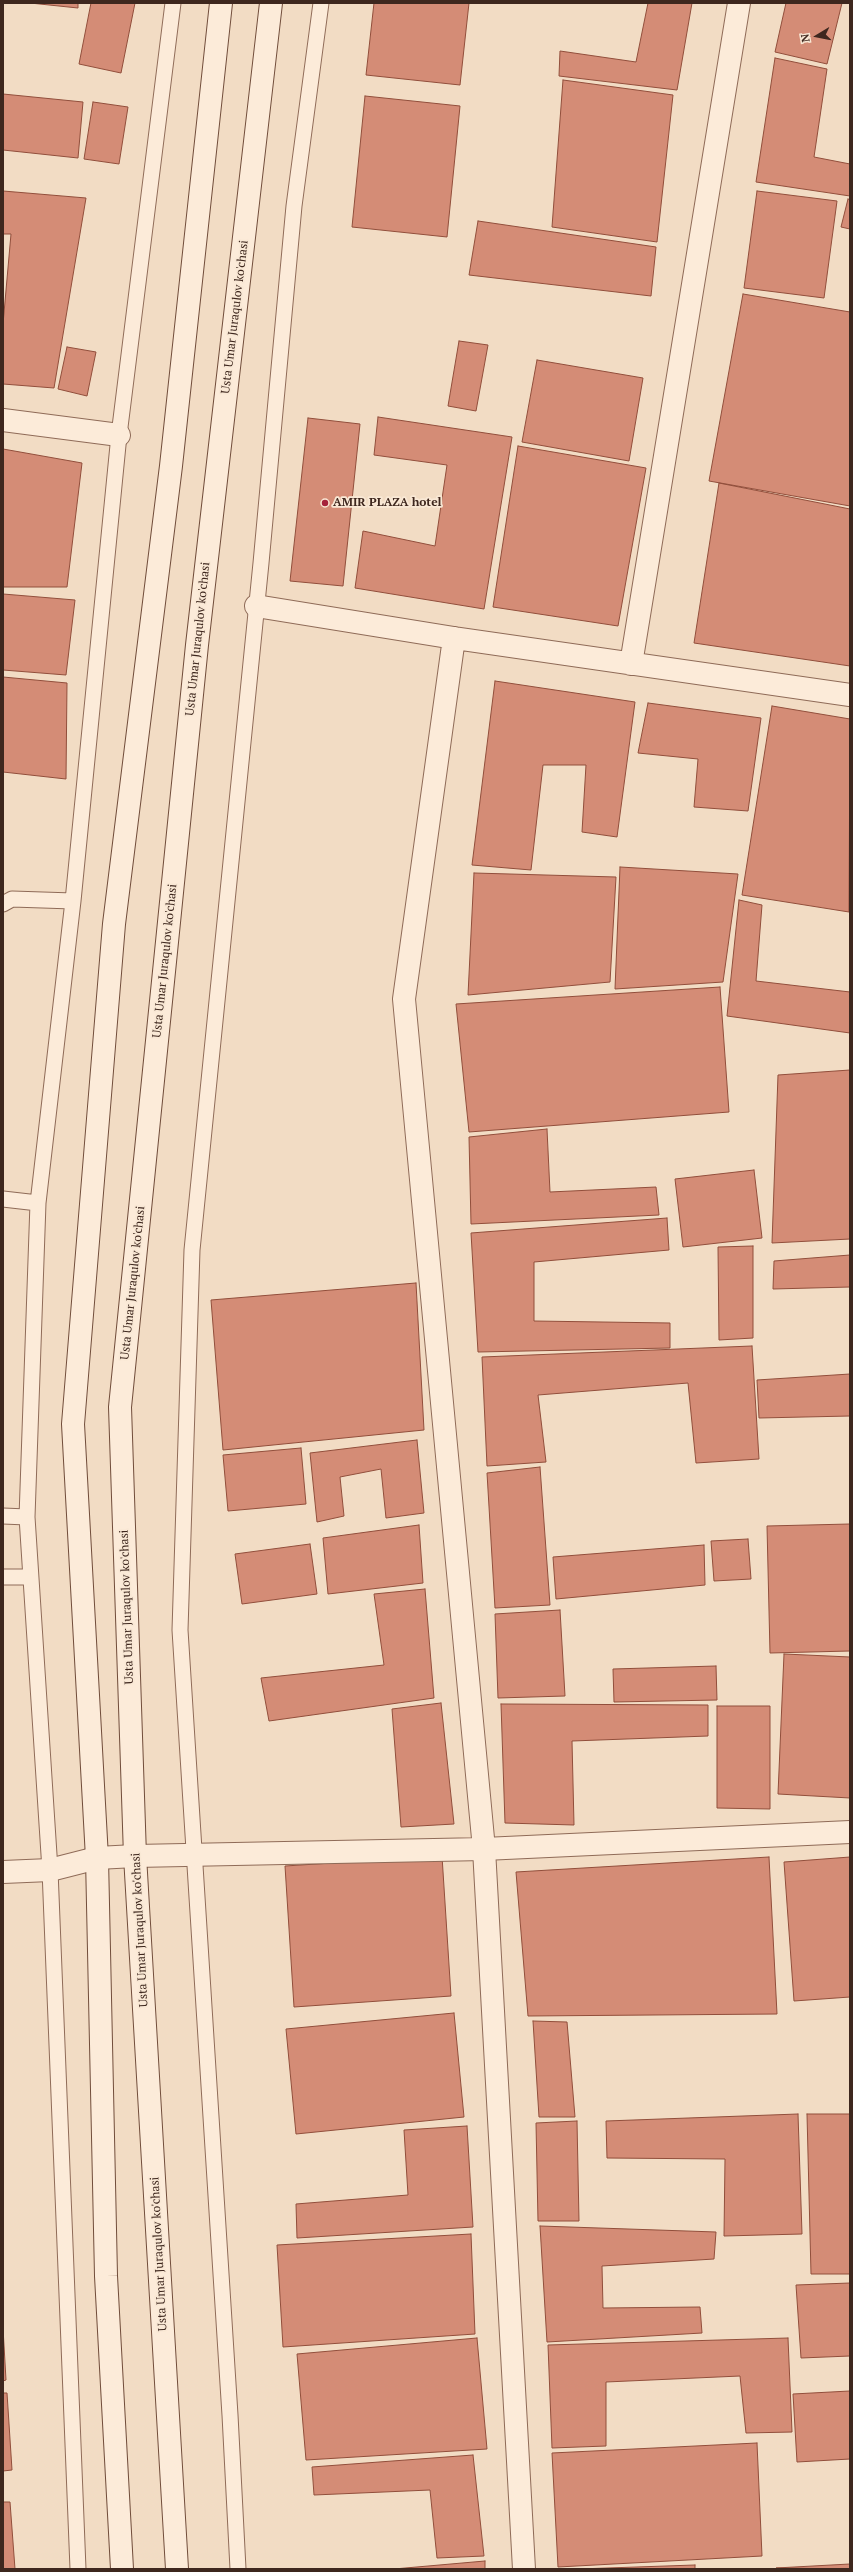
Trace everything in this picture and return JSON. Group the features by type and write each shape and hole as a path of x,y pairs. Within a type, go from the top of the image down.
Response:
{"main road":[{"path":"122,2569 106,2276 97,1858 73,1424 114,924 171,466 221,3"},
{"name":"Usta Umar Juraqulov ko'chasi","path":"177,2569 135,1856 120,1408 197,645 271,3"},
{"path":"631,664 739,3"},
{"path":"3,420 119,435"},
{"path":"256,606 454,638 850,695"},
{"path":"454,638 404,999 484,1849 524,2569"},
{"path":"3,1872 50,1870 97,1858 135,1856 484,1849 850,1832"}],"lane":[{"path":"78,2569 50,1870 29,1577 27,1517 38,1203 73,901 119,435 173,3"},
{"path":"238,2569 230,2415 180,1630 192,1250 294,206 321,3"},
{"path":"3,904 12,899 73,901"},
{"path":"3,1199 38,1203"},
{"path":"3,1516 27,1517"},
{"path":"3,1577 29,1577"}],"building":[{"path":"30,3 78,3 78,8"},
{"path":"91,3 135,3 121,73 79,64"},
{"path":"374,3 469,3 460,85 366,75"},
{"path":"648,3 692,3 677,90 559,76 560,51 636,62"},
{"path":"786,3 842,3 827,64 775,52"},
{"path":"775,58 827,69 814,157 850,164 850,196 756,182"},
{"path":"563,80 673,95 657,242 552,227"},
{"path":"3,94 83,102 78,158 3,150"},
{"path":"365,96 460,106 447,237 352,227"},
{"path":"93,102 128,107 119,164 84,159"},
{"path":"3,191 86,198 54,388 3,384 3,324 11,234 3,234"},
{"path":"757,191 837,201 824,298 744,288"},
{"path":"848,199 850,200 850,229 841,227"},
{"path":"478,221 656,247 651,296 469,275"},
{"path":"743,294 850,312 850,506 709,481"},
{"path":"459,341 488,345 476,411 448,406"},
{"path":"67,347 96,352 87,396 58,389"},
{"path":"537,360 643,378 629,461 522,442"},
{"path":"378,417 512,437 484,609 355,588 363,531 435,546 447,465 374,455"},
{"name":"AMIR PLAZA hotel","path":"308,418 360,424 343,586 290,581"},
{"path":"518,446 646,468 618,626 493,607"},
{"path":"3,449 82,463 67,587 3,587"},
{"path":"719,483 850,509 850,666 694,643"},
{"path":"3,594 75,600 66,675 3,670"},
{"path":"3,677 67,683 66,779 3,772"},
{"path":"495,681 635,702 617,837 582,832 586,765 543,765 531,870 472,865"},
{"path":"648,703 761,718 748,811 694,807 698,759 638,753"},
{"path":"772,706 850,719 849,912 742,895"},
{"path":"620,867 738,874 723,982 615,989"},
{"path":"474,873 616,877 610,982 468,995"},
{"path":"739,900 762,905 756,981 850,992 850,1033 727,1016"},
{"path":"720,987 729,1112 469,1132 456,1004"},
{"path":"850,1070 850,1239 772,1243 778,1075"},
{"path":"547,1129 550,1192 656,1187 659,1215 471,1224 469,1137"},
{"path":"754,1170 762,1238 683,1247 675,1179"},
{"path":"667,1218 669,1250 534,1262 534,1321 670,1323 670,1348 478,1352 471,1233"},
{"path":"753,1246 753,1338 719,1340 718,1247"},
{"path":"850,1255 850,1287 773,1289 774,1261"},
{"path":"416,1283 424,1430 223,1450 211,1300"},
{"path":"752,1346 759,1459 696,1463 688,1383 538,1395 546,1462 487,1466 482,1357"},
{"path":"850,1374 850,1416 759,1418 757,1380"},
{"path":"417,1440 424,1513 386,1518 381,1469 340,1477 344,1516 317,1522 310,1453"},
{"path":"301,1448 306,1504 228,1511 223,1455"},
{"path":"540,1467 550,1605 495,1608 487,1473"},
{"path":"850,1524 850,1651 770,1653 767,1526"},
{"path":"419,1525 423,1583 328,1594 323,1538"},
{"path":"748,1539 751,1579 714,1581 711,1541"},
{"path":"310,1544 317,1594 242,1604 235,1554"},
{"path":"704,1545 705,1585 556,1599 553,1557"},
{"path":"425,1589 434,1698 269,1721 261,1678 384,1665 374,1594"},
{"path":"560,1610 565,1696 498,1698 495,1614"},
{"path":"784,1654 850,1657 850,1798 778,1794"},
{"path":"716,1666 717,1700 614,1702 613,1669"},
{"path":"441,1703 454,1824 401,1827 392,1709"},
{"path":"501,1704 708,1705 708,1736 572,1741 574,1825 505,1823"},
{"path":"717,1706 770,1706 770,1809 717,1808"},
{"path":"442,1856 451,1996 294,2007 285,1866"},
{"path":"769,1857 777,2014 528,2016 516,1872"},
{"path":"850,1857 850,1997 794,2001 784,1862"},
{"path":"454,2013 464,2117 296,2134 286,2029"},
{"path":"533,2021 567,2022 575,2117 539,2117"},
{"path":"798,2114 802,2234 724,2236 725,2159 607,2158 606,2121"},
{"path":"807,2114 850,2114 850,2274 811,2274"},
{"path":"577,2121 579,2221 538,2221 536,2123"},
{"path":"467,2126 473,2227 297,2238 296,2204 408,2195 404,2130"},
{"path":"540,2226 716,2232 714,2259 602,2266 603,2308 700,2307 702,2333 547,2342"},
{"path":"471,2234 475,2334 283,2347 277,2245"},
{"path":"850,2283 850,2356 801,2358 796,2285"},
{"path":"3,2328 6,2380 3,2381"},
{"path":"477,2338 487,2449 306,2460 297,2354"},
{"path":"788,2338 792,2432 746,2433 740,2376 606,2382 606,2446 552,2448 548,2345"},
{"path":"850,2391 850,2459 797,2462 793,2394"},
{"path":"3,2393 7,2393 12,2470 3,2471"},
{"path":"757,2443 762,2556 558,2567 552,2453"},
{"path":"473,2455 484,2556 437,2558 430,2490 314,2495 312,2467"},
{"path":"3,2502 10,2502 15,2569 3,2569"},
{"path":"485,2561 485,2569 394,2569"},
{"path":"850,2564 850,2569 776,2568"},
{"path":"695,2565 695,2569 578,2569"}],"place":[{"name":"AMIR PLAZA hotel","path":"325,503"}]}
